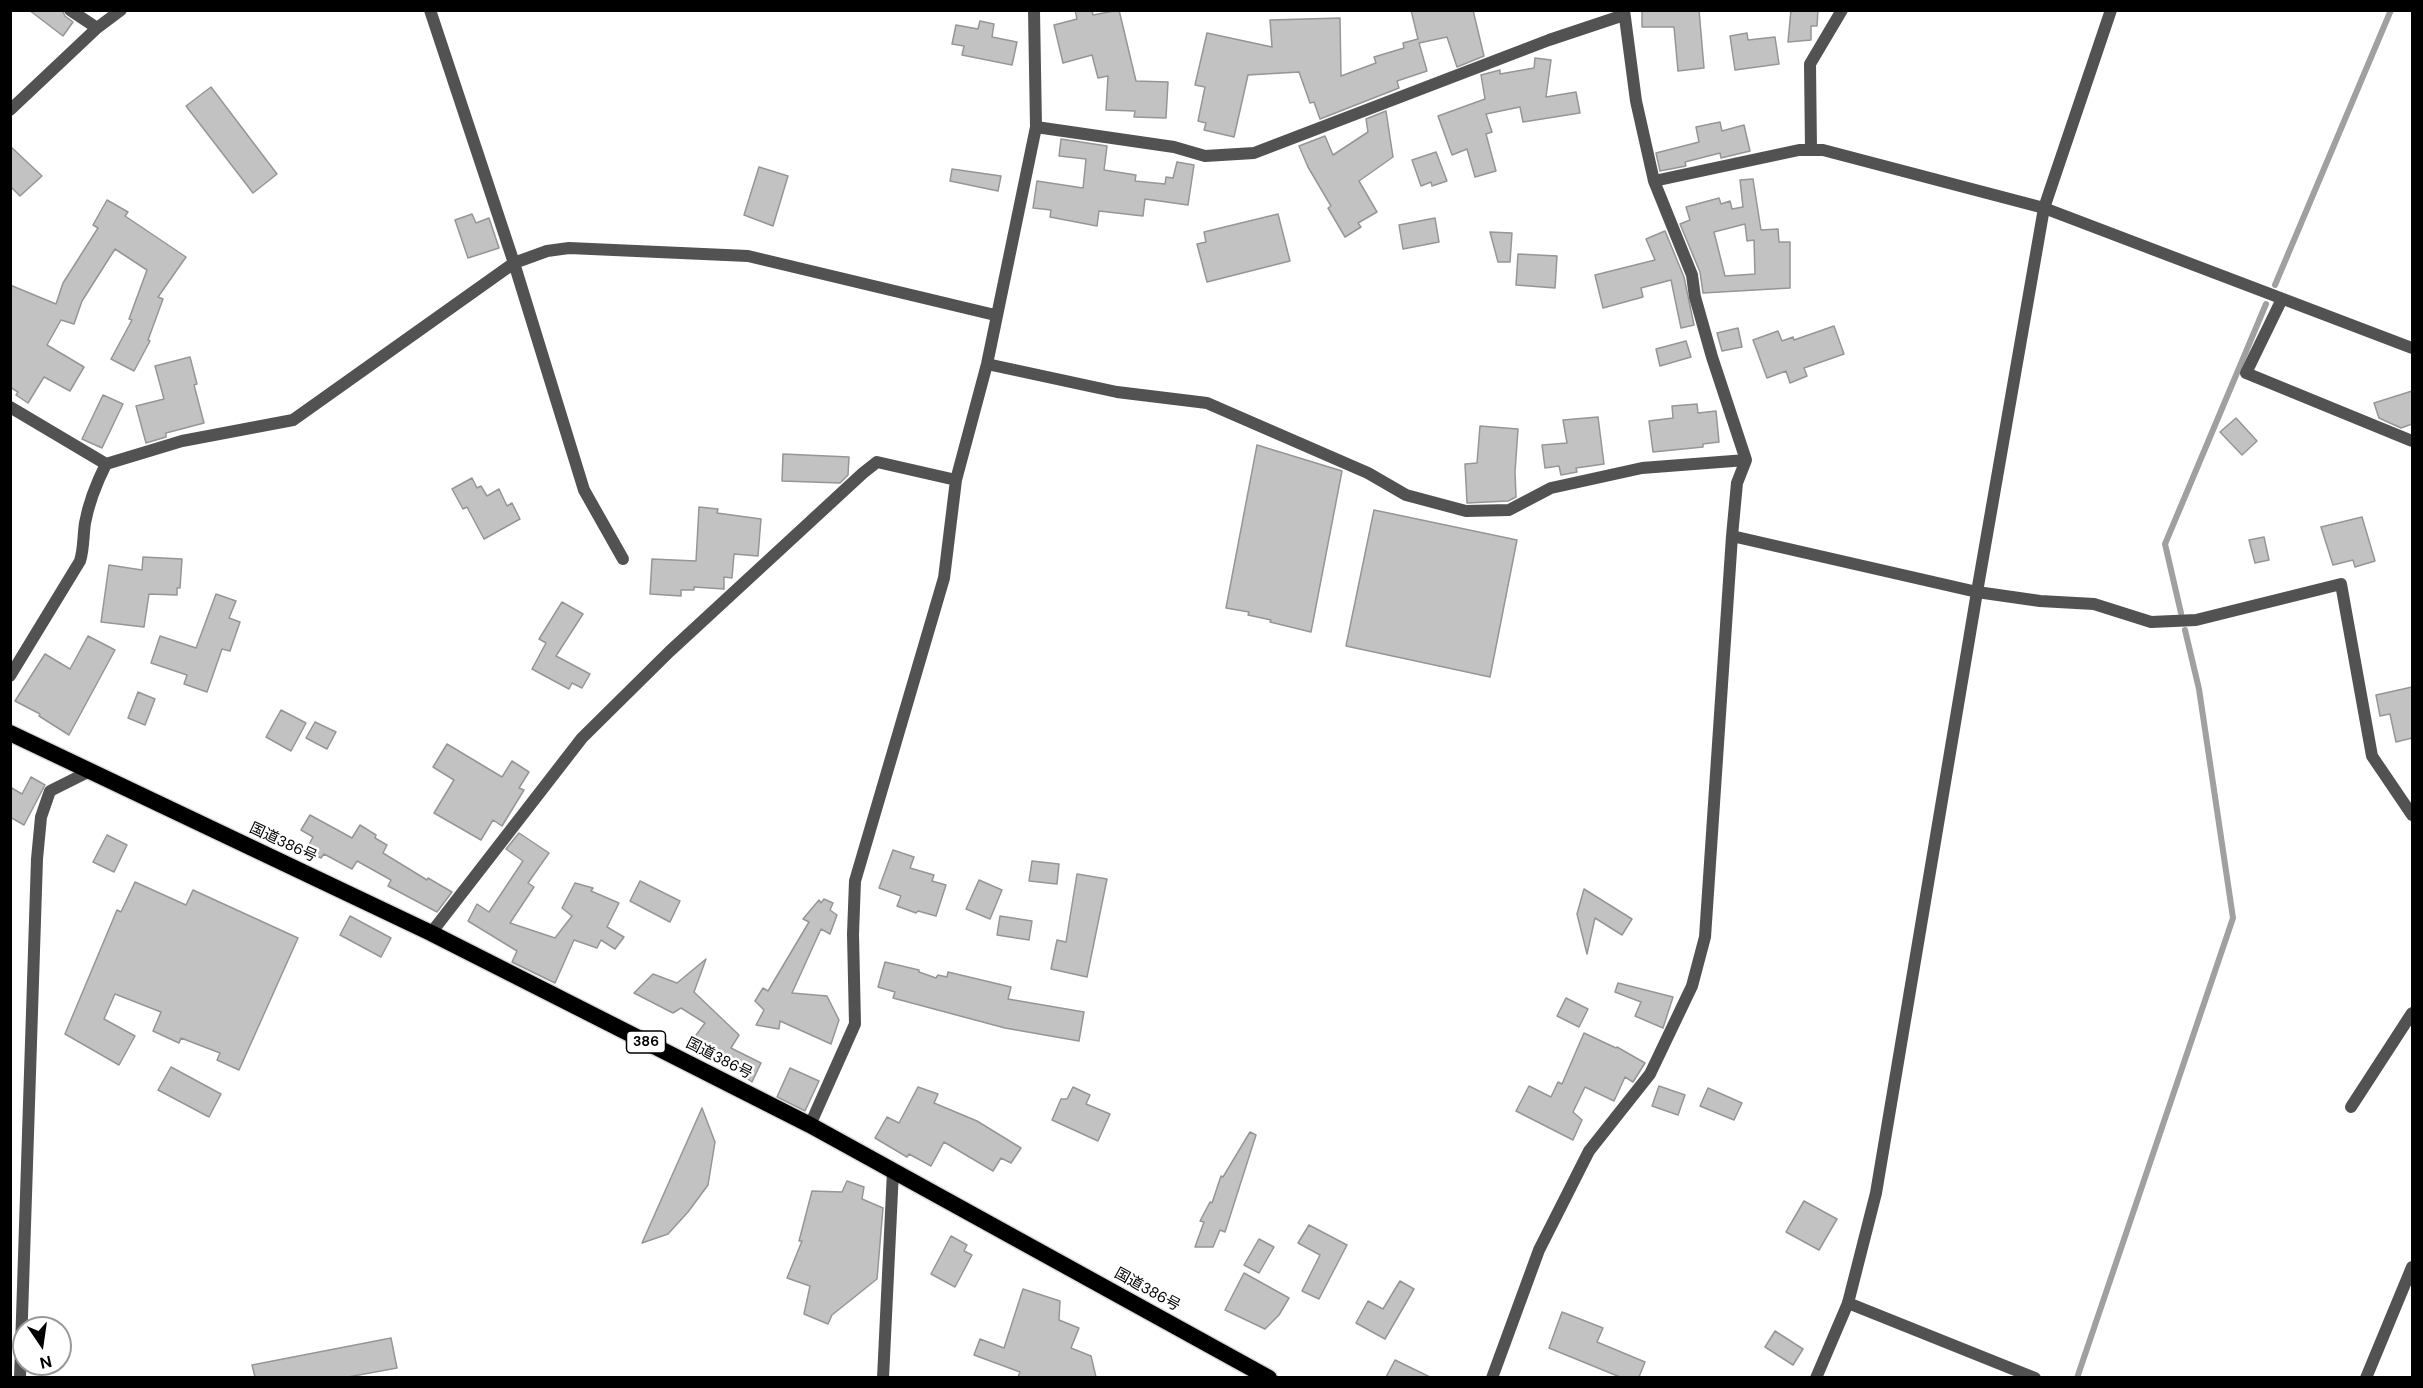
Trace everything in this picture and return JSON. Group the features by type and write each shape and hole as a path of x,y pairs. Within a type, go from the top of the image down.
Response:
{"highway":[{"name":"国道386号","path":"10,733 431,933 810,1125 1269,1377"}],"street":[{"path":"70,10 97,28"},
{"path":"10,110 97,28 121,10"},
{"path":"430,10 514,263 584,490 623,559"},
{"path":"810,1125 855,1024 853,934 855,881 944,578 956,480 987,364 995,315 1036,127 1034,10"},
{"path":"1811,150 1810,64 1842,10"},
{"path":"1816,1377 1848,1303 1876,1192 2044,208 2111,10"},
{"path":"1036,127 1174,147 1205,156 1254,153 1624,13 1636,101 1654,181 1692,275 1695,297 1712,357 1746,460 1737,483 1732,536 1705,938 1692,986 1650,1074 1589,1151 1539,1250 1492,1377"},
{"path":"1654,181 1800,150 1823,150 2044,208 2412,348"},
{"path":"10,676 80,561 84,525 92,492 106,464 182,441 293,420 514,263 546,251 569,248 748,256 995,315"},
{"path":"2282,298 2246,373 2412,441"},
{"path":"987,364 1116,392 1207,403 1368,473 1406,495 1466,511 1509,510 1551,488 1642,468 1746,460"},
{"path":"10,407 106,464"},
{"path":"431,933 582,738 669,651 863,473 877,462 956,480"},
{"path":"1732,536 1977,592 2040,601 2094,604 2151,622 2196,620 2341,584 2372,756 2412,815"},
{"path":"20,1377 37,871 41,817 50,791 90,771"},
{"path":"2350,1107 2412,1013"},
{"path":"883,1377 893,1171"},
{"path":"2366,1377 2412,1267"},
{"path":"1848,1303 2035,1377"}],"building":[{"path":"29,10 62,10 65,16 73,22 63,36"},
{"path":"1075,10 1092,10 1093,15 1119,10 1136,81 1168,82 1166,118 1134,117 1135,111 1106,110 1108,76 1098,78 1092,55 1063,63 1054,25 1077,19"},
{"path":"1411,10 1473,10 1484,56 1457,67 1447,37 1419,43 1427,71 1397,81 1399,88 1320,119 1314,102 1310,103 1299,72 1248,75 1234,137 1204,130 1206,123 1198,121 1205,87 1195,85 1207,33 1272,47 1270,20 1340,18 1341,76 1376,63 1374,57 1404,48 1403,43 1418,39"},
{"path":"1642,10 1699,10 1704,68 1678,71 1674,27 1642,27"},
{"path":"1791,10 1818,10 1817,26 1811,26 1811,40 1788,42"},
{"path":"980,21 994,24 992,37 1017,42 1012,65 962,55 964,46 952,44 956,25 978,29"},
{"path":"1747,33 1748,40 1775,37 1779,64 1735,70 1730,36"},
{"path":"1535,58 1551,60 1546,97 1576,92 1580,113 1523,122 1520,107 1486,114 1492,132 1486,134 1496,171 1475,177 1467,149 1452,155 1438,116 1485,99 1481,75 1500,70 1500,74 1534,68"},
{"path":"211,87 277,174 253,193 186,106"},
{"path":"1386,111 1393,157 1359,181 1377,212 1358,223 1361,227 1345,237 1328,208 1331,206 1308,167 1299,146 1325,136 1333,155 1368,132 1366,119"},
{"path":"1720,122 1722,131 1744,125 1750,151 1721,158 1720,153 1685,162 1686,166 1660,171 1656,153 1699,142 1696,127"},
{"path":"1061,139 1107,146 1104,170 1136,175 1135,181 1165,184 1166,177 1173,178 1177,162 1194,165 1188,205 1145,199 1143,216 1099,211 1097,226 1050,217 1051,210 1033,208 1037,181 1083,188 1086,159 1059,156"},
{"path":"10,146 42,176 20,196 10,186"},
{"path":"1436,152 1447,181 1432,186 1431,182 1421,186 1412,160"},
{"path":"759,167 788,176 773,226 744,215"},
{"path":"952,169 1001,176 998,191 950,181"},
{"path":"1753,179 1761,230 1778,229 1779,242 1790,242 1790,288 1703,293 1700,272 1680,224 1690,220 1686,207 1719,198 1721,204 1730,201 1732,209 1743,207 1740,180","holes":["1745,224 1747,241 1754,240 1755,274 1725,276 1714,232"]},
{"path":"107,200 128,212 125,216 186,257 158,297 163,299 148,340 150,341 134,371 111,359 132,320 129,319 147,270 115,249 82,301 74,324 61,320 47,345 84,367 70,391 44,377 28,403 16,395 18,392 10,387 10,285 56,304 63,283 98,228 93,225"},
{"path":"472,214 476,223 489,218 499,248 468,258 455,220"},
{"path":"1278,214 1290,261 1207,282 1197,244 1206,242 1204,232"},
{"path":"1435,218 1439,242 1403,249 1399,225"},
{"path":"1665,231 1684,277 1694,325 1681,328 1671,280 1641,288 1643,297 1603,308 1595,275 1655,260 1646,239"},
{"path":"1490,232 1512,233 1510,262 1498,262"},
{"path":"1518,254 1557,256 1555,288 1516,285"},
{"path":"1834,326 1844,354 1804,368 1807,376 1790,383 1786,371 1767,378 1753,340 1778,331 1782,341 1793,337 1794,340"},
{"path":"1738,328 1742,347 1722,351 1717,333"},
{"path":"1686,341 1691,357 1660,366 1656,349"},
{"path":"190,357 197,384 194,385 204,423 166,433 166,437 146,443 136,406 164,399 155,366"},
{"path":"2412,391 2412,424 2401,428 2379,418 2374,403"},
{"path":"103,395 123,404 102,448 82,439"},
{"path":"1697,404 1698,413 1716,411 1719,442 1703,444 1703,447 1653,452 1649,421 1673,418 1672,406"},
{"path":"1598,417 1604,464 1576,468 1577,472 1561,475 1559,466 1545,468 1542,445 1567,443 1563,420"},
{"path":"2236,418 2257,441 2242,455 2220,432"},
{"path":"1480,426 1518,429 1516,497 1508,501 1467,503 1465,464 1477,463"},
{"path":"1257,445 1342,471 1311,632 1248,615 1249,612 1226,608"},
{"path":"783,454 849,457 848,475 840,483 782,481"},
{"path":"472,478 477,488 481,486 487,496 499,489 507,506 512,503 520,519 484,539 467,507 463,509 452,489"},
{"path":"699,507 718,509 717,513 761,519 758,556 734,554 732,578 724,577 724,589 694,587 694,590 681,590 681,596 650,594 652,559 696,561"},
{"path":"1374,510 1517,540 1490,677 1346,646"},
{"path":"2362,517 2375,561 2355,567 2353,560 2333,565 2321,527"},
{"path":"2264,537 2269,560 2255,563 2249,540"},
{"path":"143,557 182,559 180,588 177,588 177,595 149,594 144,627 101,622 109,565 142,570"},
{"path":"216,594 236,601 229,618 240,622 230,651 222,649 207,692 184,684 187,675 151,663 160,636 196,648"},
{"path":"562,602 583,614 556,656 590,674 582,688 572,683 569,689 532,669 546,643 539,639"},
{"path":"88,636 115,650 69,735 39,716 40,714 15,701 45,654 70,669"},
{"path":"2412,687 2412,738 2396,742 2390,714 2380,716 2376,695"},
{"path":"138,692 155,699 145,725 128,718"},
{"path":"281,710 306,723 291,751 266,737"},
{"path":"315,722 336,732 327,749 306,738"},
{"path":"447,744 502,777 512,761 529,772 519,788 524,790 502,826 493,820 481,840 434,813 454,780 433,767"},
{"path":"31,777 45,785 24,825 10,817 10,787 22,794"},
{"path":"310,815 352,838 360,825 387,845 383,853 427,880 428,878 452,892 437,912 388,886 391,880 357,861 352,869 324,854 321,858 306,850 313,837 301,830"},
{"path":"519,833 549,853 528,883 534,887 510,923 555,938 572,916 562,908 575,883 593,888 591,891 619,903 607,927 624,937 615,949 601,940 597,948 574,940 555,983 512,962 517,951 468,921 477,904 489,912 523,861 506,849"},
{"path":"107,835 127,845 114,872 93,862"},
{"path":"893,850 914,857 910,868 934,875 932,881 946,885 936,916 918,911 916,913 897,906 901,896 879,888"},
{"path":"1032,861 1059,864 1057,884 1029,881"},
{"path":"1077,874 1107,879 1087,977 1051,969 1057,940 1066,942"},
{"path":"979,880 1002,890 990,919 966,909"},
{"path":"640,881 680,901 670,922 630,901"},
{"path":"135,882 186,905 193,890 298,938 239,1070 217,1060 220,1053 181,1038 179,1043 153,1031 161,1012 115,994 104,1019 135,1036 119,1065 65,1034 117,910 121,912"},
{"path":"1584,889 1632,919 1622,935 1595,918 1587,954 1577,914"},
{"path":"824,899 833,903 830,910 837,915 830,934 821,929 792,993 827,996 839,1020 831,1044 780,1021 779,1029 756,1025 764,1010 755,1001 763,988 768,991 809,922 803,919 819,900 821,903"},
{"path":"350,916 391,938 381,957 340,935"},
{"path":"1000,916 1032,921 1029,940 997,935"},
{"path":"706,959 694,992 739,1035 731,1048 761,1063 752,1082 721,1060 688,1046 705,1023 681,1008 673,1013 634,993 653,974 677,983"},
{"path":"885,962 919,970 919,972 936,978 938,975 947,977 948,972 1011,987 1008,999 1084,1012 1079,1041 1005,1028 893,998 895,992 878,987"},
{"path":"1618,983 1673,997 1663,1028 1635,1016 1641,1002 1615,992"},
{"path":"1566,998 1588,1009 1579,1027 1557,1016"},
{"path":"1584,1033 1617,1047 1645,1063 1633,1082 1625,1077 1614,1101 1585,1087 1573,1112 1582,1120 1573,1140 1516,1111 1529,1086 1551,1097 1558,1082 1562,1084"},
{"path":"171,1067 221,1094 209,1117 158,1090"},
{"path":"790,1068 819,1081 805,1111 777,1097"},
{"path":"1659,1086 1685,1095 1678,1115 1652,1106"},
{"path":"918,1087 938,1094 934,1103 977,1121 1021,1148 1011,1163 1001,1158 993,1171 944,1142 931,1166 909,1154 907,1157 875,1138 887,1117 899,1123"},
{"path":"1073,1087 1090,1095 1086,1104 1110,1114 1098,1141 1052,1120 1061,1099 1067,1099"},
{"path":"1708,1088 1742,1103 1734,1120 1700,1106"},
{"path":"702,1108 715,1142 708,1185 668,1234 642,1243"},
{"path":"1250,1132 1256,1135 1225,1232 1220,1230 1213,1247 1195,1247 1204,1222 1200,1221 1210,1202 1212,1203 1221,1176 1223,1177"},
{"path":"847,1181 864,1187 862,1199 883,1208 877,1279 832,1315 828,1324 804,1314 810,1286 787,1278 802,1241 799,1241 812,1191 842,1192"},
{"path":"1804,1201 1837,1219 1819,1250 1786,1232"},
{"path":"1309,1225 1347,1245 1319,1299 1302,1291 1320,1255 1298,1243"},
{"path":"951,1236 967,1245 964,1251 972,1255 955,1287 931,1274"},
{"path":"1259,1239 1274,1247 1259,1273 1244,1265"},
{"path":"1244,1273 1289,1298 1279,1315 1265,1329 1225,1310"},
{"path":"1400,1281 1414,1289 1385,1339 1356,1323 1368,1301 1383,1309"},
{"path":"1023,1289 1060,1301 1059,1320 1079,1328 1071,1348 1091,1356 1096,1377 1018,1377 1020,1372 974,1355 980,1339 1004,1348"},
{"path":"1562,1312 1603,1328 1597,1342 1645,1362 1639,1377 1620,1377 1549,1348"},
{"path":"1775,1331 1803,1349 1793,1365 1765,1347"},
{"path":"391,1338 397,1368 348,1377 255,1377 252,1365"},
{"path":"1395,1360 1430,1377 1386,1377"}],"waterway":[{"path":"2275,285 2391,10"},
{"path":"2181,613 2165,544 2266,304"},
{"path":"2077,1378 2233,918 2199,689 2185,630"}]}
